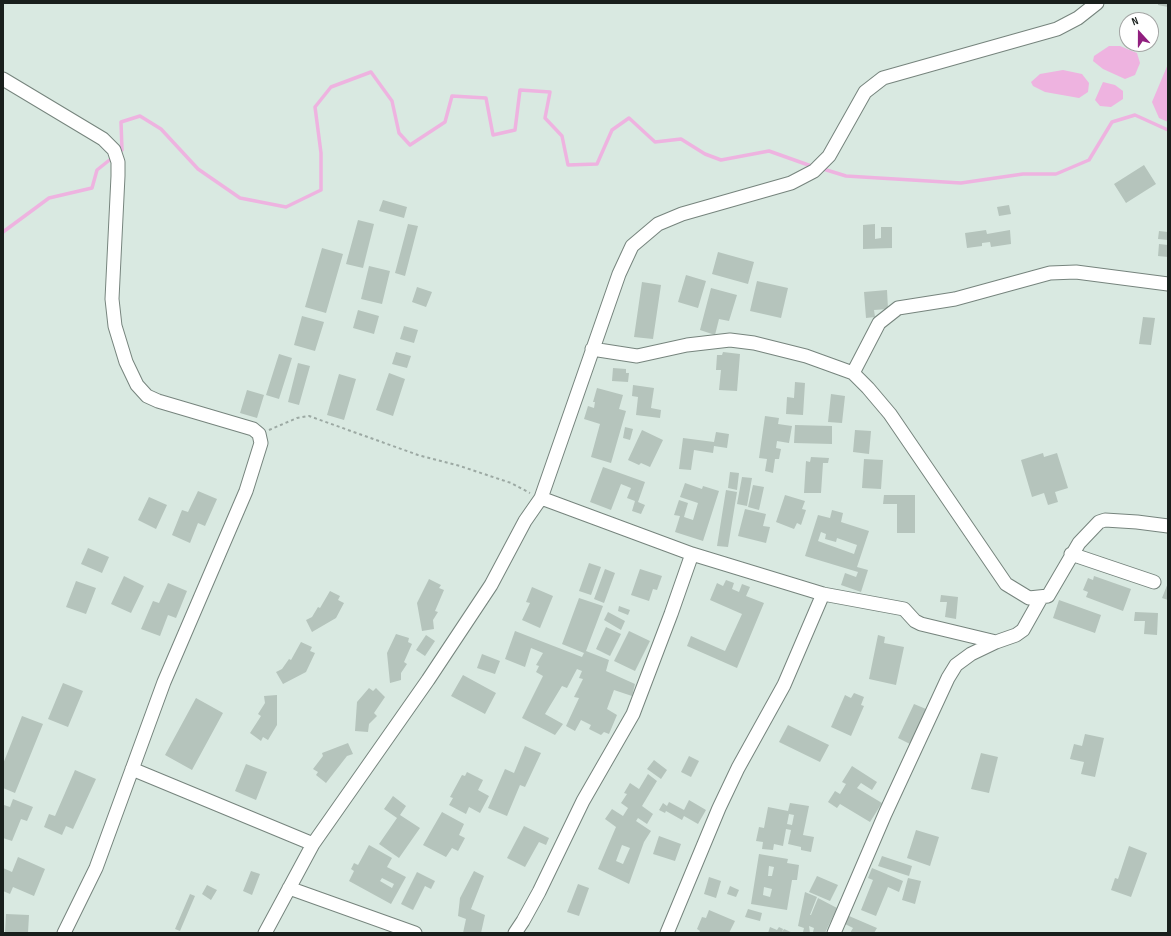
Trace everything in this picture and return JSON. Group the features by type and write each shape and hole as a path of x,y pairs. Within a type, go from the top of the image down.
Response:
{"street":[{"path":"265,933 313,844 428,680 491,585 525,521 541,498 619,274 632,246 658,224 682,214 791,183 814,171 829,156 865,92 883,78 1057,29 1078,18 1097,3"},
{"path":"3,79 103,139 114,150 118,162 118,176 112,299 115,326 126,362 137,385 147,396 158,401 254,429 260,434 261,443 246,491 164,682 96,868 64,933"},
{"path":"852,373 879,323 898,308 955,299 1050,273 1076,272 1168,284"},
{"path":"592,349 638,356 687,345 730,340 754,343 806,356 852,373 868,388 890,414 1006,584 1029,598 1041,598 1048,596 1053,590 1071,554 1086,534 1099,522 1105,520 1168,526"},
{"path":"541,498 692,554 823,594 904,609 915,621 921,624 996,642"},
{"path":"515,933 524,921 539,892 583,800 633,714 666,628 692,554"},
{"path":"1071,554 1154,582"},
{"path":"667,933 719,808 738,768 784,685 823,594"},
{"path":"834,933 885,814 948,678 956,665 971,654 996,642 1016,635 1023,630 1041,598"},
{"path":"132,769 313,844"},
{"path":"289,888 415,933"}],"path":[{"path":"260,434 298,418 309,416 418,455 460,466 511,483 541,498"}],"shaded area":[{"path":"1109,46 1119,46 1119,52 1137,53 1140,63 1135,75 1125,79 1103,69 1093,61 1094,56"},
{"path":"1168,64 1168,122 1159,118 1152,102"},
{"path":"1063,70 1082,74 1089,83 1088,92 1079,98 1045,92 1033,86 1031,82 1040,74"},
{"path":"1103,82 1115,85 1123,91 1123,99 1111,107 1100,106 1095,100"}],"building":[{"path":"1158,3 1168,3 1168,7 1158,5"},
{"path":"1144,165 1156,184 1126,203 1114,184"},
{"path":"383,200 407,207 404,218 379,211"},
{"path":"1009,205 1011,214 999,216 997,207"},
{"path":"358,220 374,224 363,268 346,264"},
{"path":"408,224 418,226 405,276 395,273"},
{"path":"875,224 875,239 881,238 881,227 892,227 892,248 863,249 863,225"},
{"path":"986,230 987,234 1010,230 1011,244 991,247 990,242 982,243 982,246 967,248 965,233"},
{"path":"1159,231 1168,232 1168,240 1158,239"},
{"path":"1159,244 1168,245 1168,257 1158,256"},
{"path":"322,248 343,254 326,313 305,307"},
{"path":"718,252 754,262 748,284 712,274"},
{"path":"369,266 390,271 382,304 361,299"},
{"path":"686,275 706,281 698,308 678,302"},
{"path":"757,281 788,288 781,318 750,311"},
{"path":"642,282 661,285 653,339 634,337"},
{"path":"417,287 432,292 426,307 412,302"},
{"path":"711,288 737,295 729,321 719,319 715,335 700,330"},
{"path":"887,290 888,309 874,310 875,317 866,318 864,292"},
{"path":"358,310 379,316 374,334 353,328"},
{"path":"302,316 324,322 315,351 294,345"},
{"path":"1143,317 1155,318 1151,345 1139,344"},
{"path":"404,326 418,330 414,343 400,339"},
{"path":"396,352 411,356 407,368 392,364"},
{"path":"723,352 740,354 737,391 719,390 721,370 716,370 717,355 722,355"},
{"path":"279,354 292,358 279,399 266,395"},
{"path":"298,363 310,366 299,405 288,402"},
{"path":"613,368 626,369 626,373 629,373 628,382 612,381"},
{"path":"389,373 405,379 393,416 376,410"},
{"path":"339,374 356,379 344,420 327,415"},
{"path":"795,382 805,383 803,415 786,414 787,397 794,398"},
{"path":"633,385 654,388 651,408 661,410 660,418 636,415 638,397 632,396"},
{"path":"597,388 623,395 619,409 626,411 611,463 591,457 600,424 584,419 588,406 594,408 595,402 593,402"},
{"path":"247,390 264,395 257,418 240,413"},
{"path":"831,394 845,396 842,423 828,422"},
{"path":"765,416 779,418 778,424 792,426 789,443 777,441 776,448 781,449 779,459 775,459 773,473 765,471 767,459 759,458"},
{"path":"795,425 832,426 832,444 794,443"},
{"path":"625,427 633,429 630,440 623,438"},
{"path":"642,430 663,440 650,467 641,463 639,465 628,460"},
{"path":"855,430 871,431 869,454 853,452"},
{"path":"716,432 729,434 727,448 714,446 713,453 694,450 691,470 679,469 683,438 714,442"},
{"path":"1043,453 1044,457 1057,453 1068,488 1055,492 1058,502 1048,505 1044,493 1032,497 1021,460"},
{"path":"811,457 829,458 828,463 823,463 821,493 804,493 806,461 810,462"},
{"path":"864,459 883,460 881,489 862,488"},
{"path":"603,467 645,482 638,502 645,505 641,514 632,511 635,501 627,498 631,488 621,484 611,510 590,502"},
{"path":"730,472 739,473 737,490 728,488"},
{"path":"742,477 752,478 747,506 737,504"},
{"path":"685,483 702,489 703,486 719,491 703,541 675,532 680,516 674,515 679,500 688,503 684,517 693,520 698,503 680,497"},
{"path":"753,485 764,487 759,510 748,507"},
{"path":"726,490 737,492 728,547 717,546"},
{"path":"198,491 217,499 205,526 198,523 190,543 172,535 182,510 188,512"},
{"path":"785,495 805,501 802,509 806,510 801,525 797,523 794,529 776,522"},
{"path":"884,495 915,495 915,533 897,533 897,504 883,504"},
{"path":"149,497 167,505 156,529 138,520"},
{"path":"745,509 766,514 763,526 770,527 766,543 738,536"},
{"path":"832,510 843,513 841,522 869,531 857,567 868,570 861,592 841,585 845,573 856,577 858,572 805,556 818,515 830,518","holes":["821,532 826,534 825,539 836,542 837,538 857,545 854,554 818,541"]},
{"path":"88,548 109,557 102,573 81,564"},
{"path":"589,563 601,567 591,595 579,591"},
{"path":"605,569 615,573 604,603 594,599"},
{"path":"640,569 662,576 657,590 653,589 649,601 631,595"},
{"path":"124,576 144,586 131,613 111,604"},
{"path":"1094,576 1131,589 1123,611 1086,597 1088,592 1083,590 1088,578 1093,580"},
{"path":"429,579 441,585 439,588 444,590 435,611 438,612 433,620 434,629 422,631 417,603"},
{"path":"726,580 734,583 732,589 739,592 742,584 750,587 746,596 764,603 737,668 687,646 691,636 725,651 742,614 710,600 717,583 723,586"},
{"path":"76,581 96,588 86,614 66,607"},
{"path":"168,583 187,591 176,618 168,615 160,636 141,629 153,601 159,603"},
{"path":"1168,583 1168,600 1162,598"},
{"path":"532,587 553,596 540,628 522,620 530,603 526,602"},
{"path":"330,591 340,596 338,600 344,603 336,618 312,632 306,620 312,617 318,607 320,608"},
{"path":"941,595 958,597 956,619 945,617 947,602 940,602"},
{"path":"579,598 603,606 586,651 609,660 606,671 635,684 632,696 614,690 607,709 617,715 609,734 604,732 601,735 589,729 591,725 581,720 575,731 566,726 579,698 574,697 583,679 579,678 582,671 577,669 567,688 562,686 545,714 563,724 555,735 522,718 543,676 536,672 539,666 536,665 543,653 531,648 525,667 505,659 515,631 582,657 584,653 562,644"},
{"path":"1059,600 1101,615 1095,633 1053,618"},
{"path":"619,606 630,610 628,615 618,611"},
{"path":"608,612 625,621 621,630 604,620"},
{"path":"1135,612 1158,613 1157,635 1144,634 1145,621 1134,621"},
{"path":"606,627 621,634 610,656 596,649"},
{"path":"629,631 650,641 635,671 614,661"},
{"path":"396,634 409,638 408,642 412,644 404,662 407,664 401,673 401,680 390,683 387,653"},
{"path":"426,635 435,641 425,656 416,650"},
{"path":"878,635 885,637 884,643 904,647 896,685 869,679"},
{"path":"301,642 312,647 310,651 315,653 306,672 283,684 276,672 282,669 289,659 291,660"},
{"path":"482,654 500,661 495,674 477,668"},
{"path":"463,675 496,693 485,714 451,696"},
{"path":"63,683 83,691 68,727 48,719"},
{"path":"369,688 373,691 376,688 385,697 374,713 377,716 369,724 368,732 355,731 357,702"},
{"path":"854,693 864,697 861,705 864,706 851,736 831,727 845,695 851,698"},
{"path":"277,695 277,725 268,740 263,737 261,741 250,733 261,716 258,714 265,703 264,696"},
{"path":"196,698 223,713 192,770 165,755"},
{"path":"914,704 926,709 910,744 898,738"},
{"path":"22,716 43,724 15,793 3,788 3,764"},
{"path":"788,725 829,745 820,762 779,742"},
{"path":"1085,734 1104,738 1095,777 1081,774 1084,762 1070,759 1074,744 1082,746"},
{"path":"348,743 353,754 347,756 326,783 316,775 318,772 313,769 323,756 322,753"},
{"path":"525,746 541,753 525,787 520,785 507,816 488,808 505,769 514,773"},
{"path":"981,753 998,757 989,793 971,789"},
{"path":"689,756 699,761 691,777 681,772"},
{"path":"654,760 667,770 661,779 647,769"},
{"path":"246,764 267,772 256,800 235,791"},
{"path":"852,766 877,782 872,790 861,783 857,788 882,803 870,822 840,804 837,808 828,802 835,791 840,794 846,784 842,782"},
{"path":"75,770 96,779 73,829 66,826 62,835 44,827 49,814 55,816"},
{"path":"467,772 483,780 478,790 489,796 480,813 469,807 466,814 449,805 453,798 450,797 462,775 465,776"},
{"path":"648,774 657,781 642,806 653,814 647,824 638,818 636,821 651,831 644,842 629,884 598,869 616,827 605,819 612,809 623,816 628,808 621,803 627,794 624,793 630,783 639,789","holes":["622,845 630,848 623,864 616,861"]},
{"path":"393,796 406,806 400,815 420,828 399,858 379,844 397,818 384,809"},
{"path":"13,799 33,807 27,821 21,819 12,841 3,838 3,807 4,805 10,807"},
{"path":"689,800 706,810 698,824 684,816 682,820 666,811 665,813 659,810 663,803 667,806 669,802 684,810"},
{"path":"790,803 809,806 803,835 814,837 811,852 801,850 801,847 788,844 791,830 786,829 783,846 774,844 773,850 762,849 763,842 756,841 759,827 764,828 768,807 788,811","holes":["789,814 794,815 792,825 787,824"]},
{"path":"442,812 464,824 459,835 465,838 458,851 452,848 446,857 423,845"},
{"path":"524,826 549,838 546,845 539,842 525,867 507,858"},
{"path":"916,830 939,837 930,866 907,858"},
{"path":"659,836 681,844 675,861 653,854"},
{"path":"369,845 392,858 387,867 406,877 391,904 349,881 354,871 351,869 354,863 358,865","holes":["382,878 394,884 392,888 380,881"]},
{"path":"1129,846 1147,853 1131,897 1111,890 1115,878 1118,879"},
{"path":"759,854 788,859 787,863 799,865 797,880 792,880 787,910 751,904","holes":["769,866 774,867 772,876 768,876","764,887 772,889 770,897 763,895"]},
{"path":"882,856 912,866 909,876 878,866"},
{"path":"18,857 45,869 34,896 13,887 10,894 3,891 3,868 12,872"},
{"path":"872,868 903,881 899,892 888,887 876,916 861,910 873,880 868,878"},
{"path":"251,871 260,874 252,895 243,891"},
{"path":"474,871 484,876 471,909 485,915 481,933 463,933 466,919 458,916 460,898"},
{"path":"417,872 435,881 431,889 425,886 413,910 401,904"},
{"path":"817,876 838,885 830,901 809,892"},
{"path":"709,877 721,881 716,898 704,894"},
{"path":"908,878 921,881 915,904 902,900"},
{"path":"578,884 589,888 579,916 567,912"},
{"path":"207,885 217,890 211,900 202,894"},
{"path":"730,886 739,890 736,897 727,894"},
{"path":"805,892 817,897 810,915 818,898 837,908 825,933 813,932 814,928 809,926 810,933 803,932 804,928 798,926"},
{"path":"190,894 195,896 180,931 175,929"},
{"path":"748,909 762,913 760,921 745,917"},
{"path":"709,910 735,921 729,933 699,933 700,931 697,929 702,917 706,918"},
{"path":"6,914 29,915 28,933 5,933"},
{"path":"849,916 877,928 874,933 850,933 853,928 845,924"},
{"path":"770,927 777,930 779,927 783,929 782,932 784,929 793,933 768,933"}],"waterway":[{"path":"3,232 49,198 92,188 97,170 122,150 121,122 140,116 161,129 198,169 240,198 286,207 321,190 321,153 315,107 331,87 371,72 392,101 399,133 410,145 445,122 452,96 486,98 493,135 515,130 520,90 550,92 545,118 562,136 568,165 597,164 612,130 629,118 655,142 681,139 705,154 721,160 769,151 814,167"},
{"path":"820,168 846,176 961,183 1023,174 1056,174 1089,160 1112,122 1135,115 1168,130"}]}
